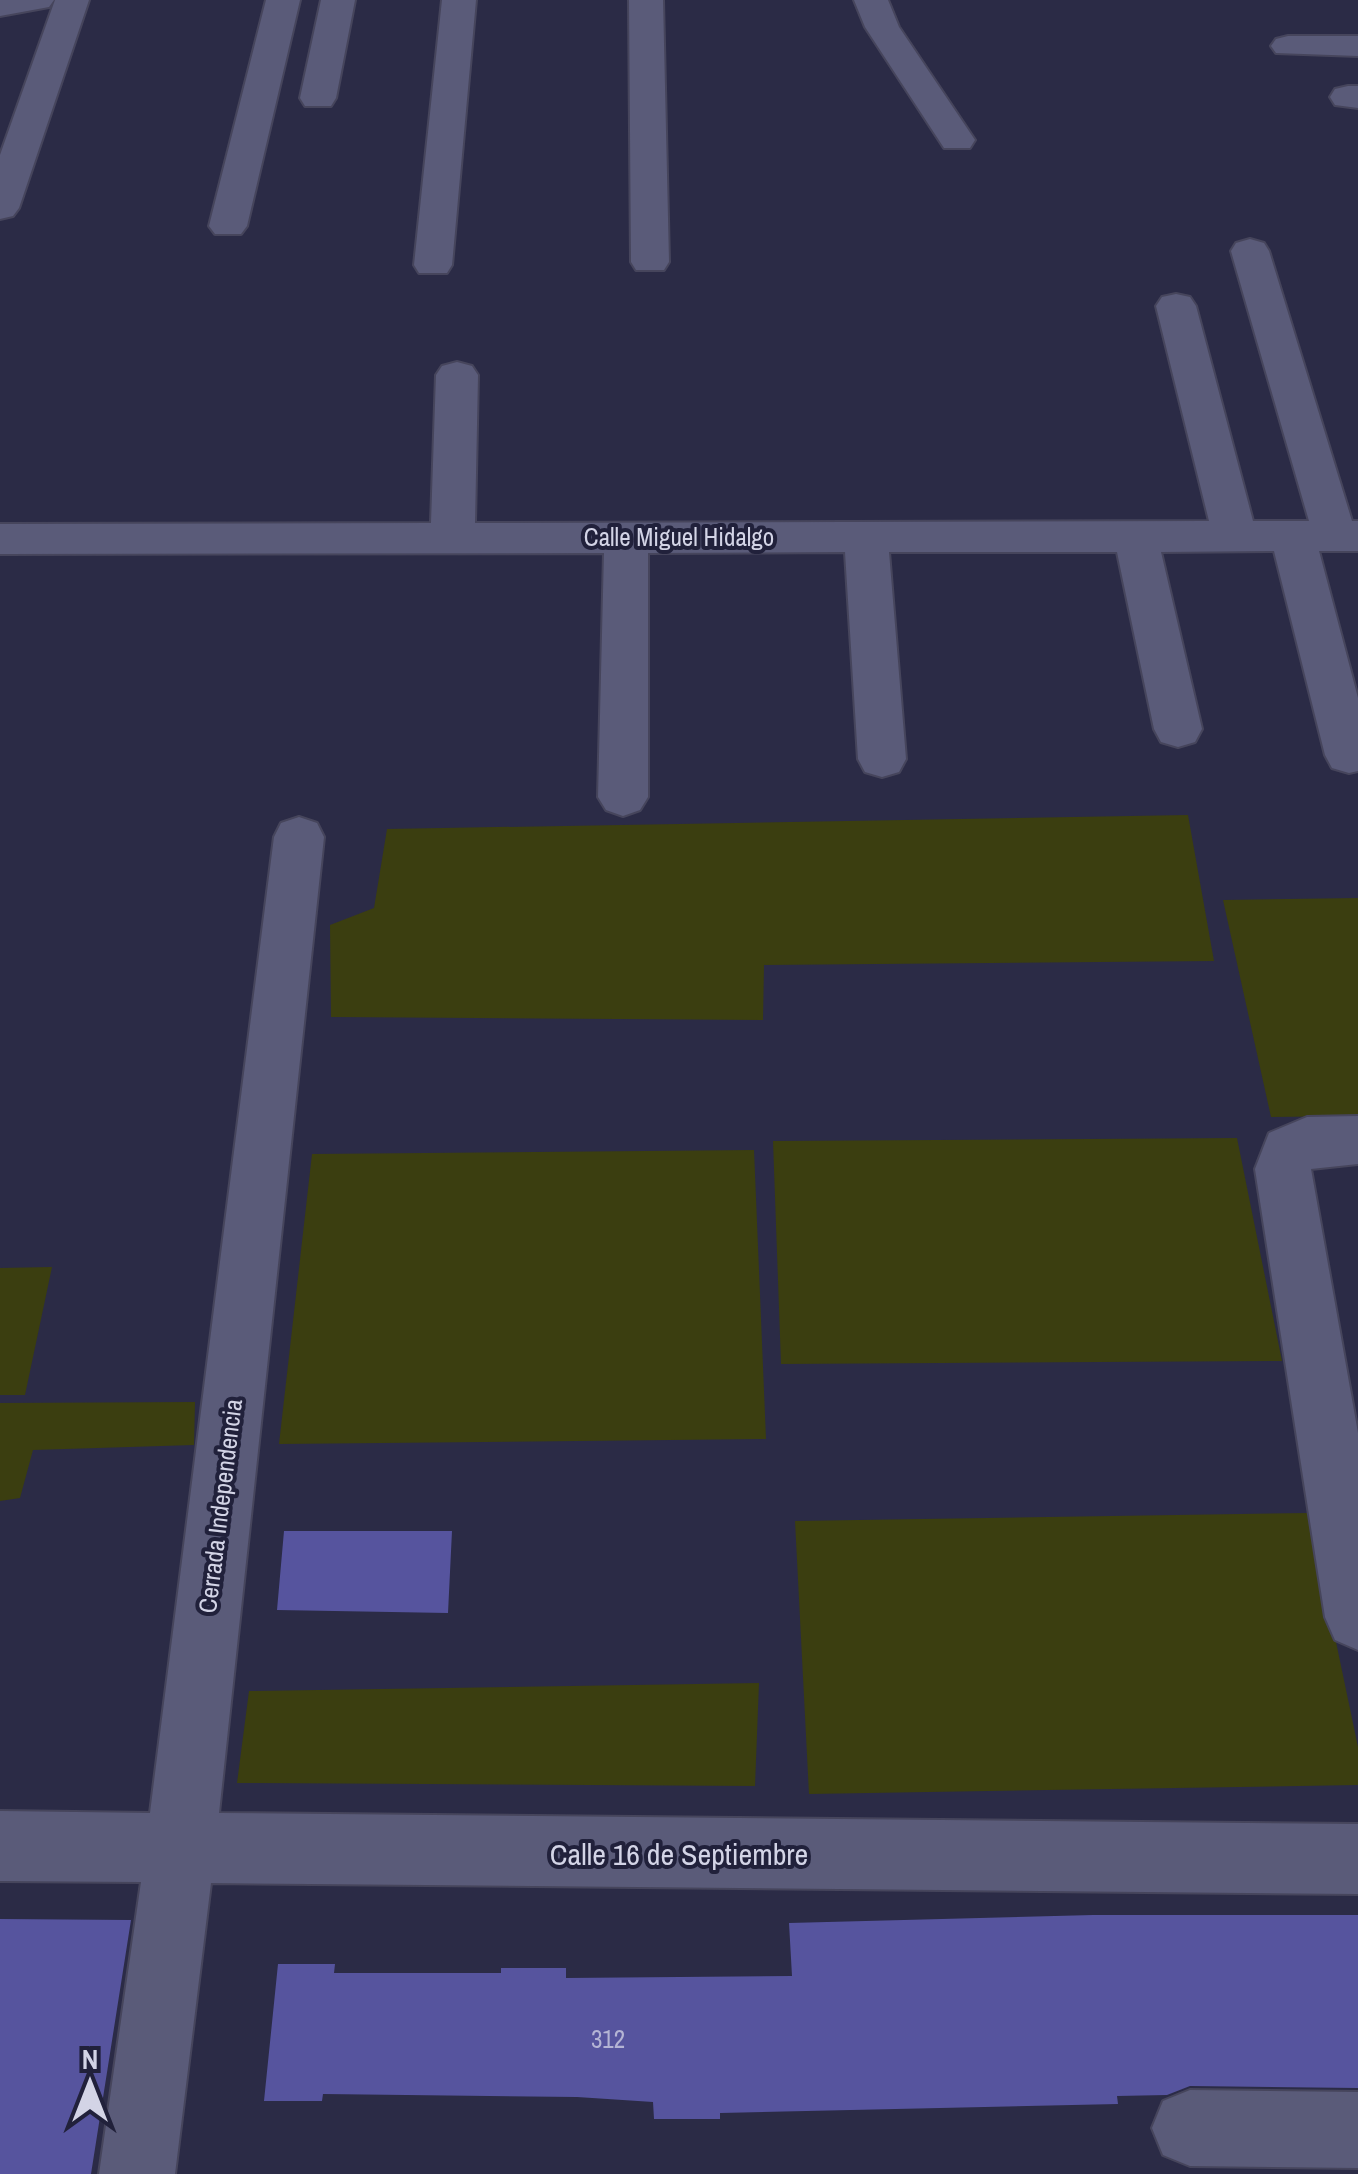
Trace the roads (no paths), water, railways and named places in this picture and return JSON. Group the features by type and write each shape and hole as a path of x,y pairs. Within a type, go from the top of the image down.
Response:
{"street":[{"path":"0,6 37,0"},
{"path":"0,208 72,0"},
{"path":"228,226 283,0"},
{"path":"318,98 338,0"},
{"path":"433,265 459,0"},
{"path":"646,0 650,262"},
{"path":"871,0 882,28 957,140"},
{"path":"1288,46 1358,46"},
{"path":"1250,250 1329,536 1349,755"},
{"path":"1176,306 1235,537"},
{"path":"453,538 457,375"},
{"name":"Calle Miguel Hidalgo","path":"0,539 1329,536"},
{"path":"623,797 626,537"},
{"path":"866,537 882,760"},
{"path":"1136,537 1178,729"},
{"name":"Cerrada Independencia","path":"137,2174 180,1851 299,837"},
{"path":"1358,1140 1307,1142 1288,1150 1283,1169 1358,1617"},
{"name":"Calle 16 de Septiembre","path":"0,1846 180,1851 1358,1859"},
{"path":"1190,2128 1358,2130"}]}
